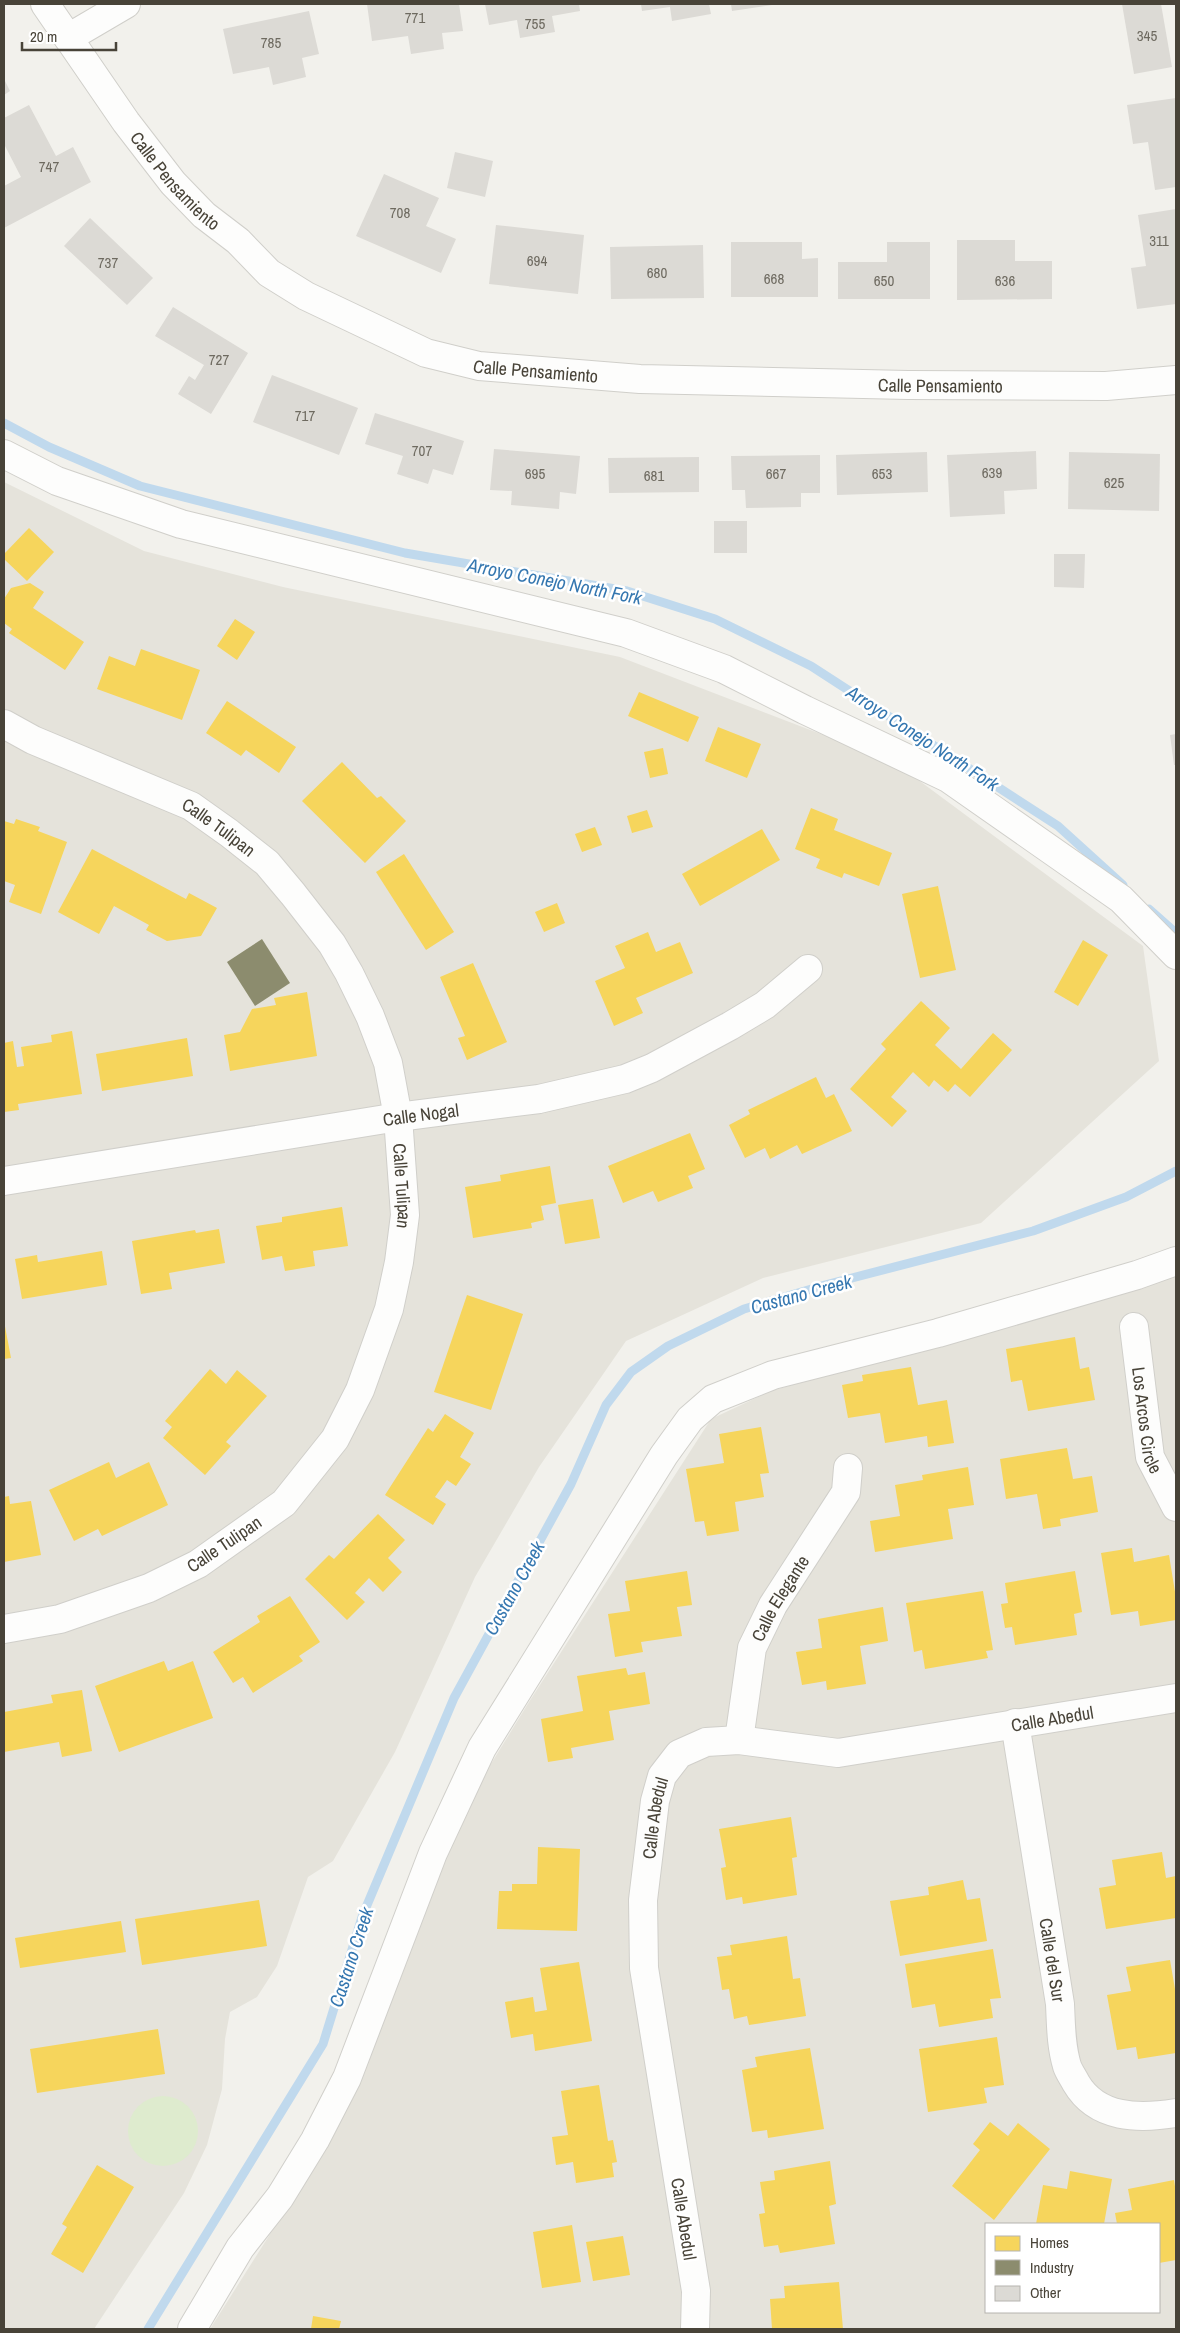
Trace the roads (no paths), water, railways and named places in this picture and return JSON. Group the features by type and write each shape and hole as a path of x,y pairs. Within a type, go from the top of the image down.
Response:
{"street":[{"name":"Calle Pensamiento","path":"45,4 126,122 173,183 204,215 238,241 270,273 314,300 426,353 479,366 640,379 908,385 1106,386 1176,380"},
{"path":"68,38 126,4"},
{"path":"4,454 57,480 181,524 626,633 724,669 948,778 1121,899 1176,955"},
{"name":"Calle Tulipan","path":"4,724 33,740 191,806 230,833 267,864 332,944 370,1016 388,1063 398,1117 405,1215 399,1262 389,1309 360,1390 335,1439 284,1503 198,1564 148,1588 106,1605 60,1619 4,1629"},
{"name":"Calle Nogal","path":"4,1181 398,1117 539,1099 625,1079 652,1068 730,1026 765,1004 808,969"},
{"path":"192,2329 240,2248 280,2198 315,2140 347,2078 433,1853 482,1748 664,1456 690,1419 713,1399 773,1375 938,1333 1137,1275 1176,1261"},
{"name":"Los Arcos Circle","path":"1134,1327 1150,1457 1176,1507"},
{"name":"Calle Elegante","path":"739,1740 752,1648 773,1605 846,1492 848,1468"},
{"name":"Calle Abedul","path":"695,2329 696,2291 644,1968 643,1900 655,1801 662,1776 679,1754 706,1742 739,1740 838,1753 1176,1698"},
{"name":"Calle del Sur","path":"1015,1723 1060,2004 1061,2036 1067,2067 1082,2092 1106,2111 1128,2116 1147,2117 1176,2113"}],"waterway":[{"name":"Arroyo Conejo North Fork","path":"4,423 49,447 140,486 405,553 627,591 715,619 811,666 1058,826 1123,885"},
{"name":"Arroyo Conejo North Fork","path":"1149,909 1176,933"},
{"name":"Castano Creek","path":"148,2329 323,2044 362,1917 454,1698 571,1484 606,1405 631,1372 668,1346 744,1309 825,1285 1033,1231 1126,1197 1176,1171"}]}
